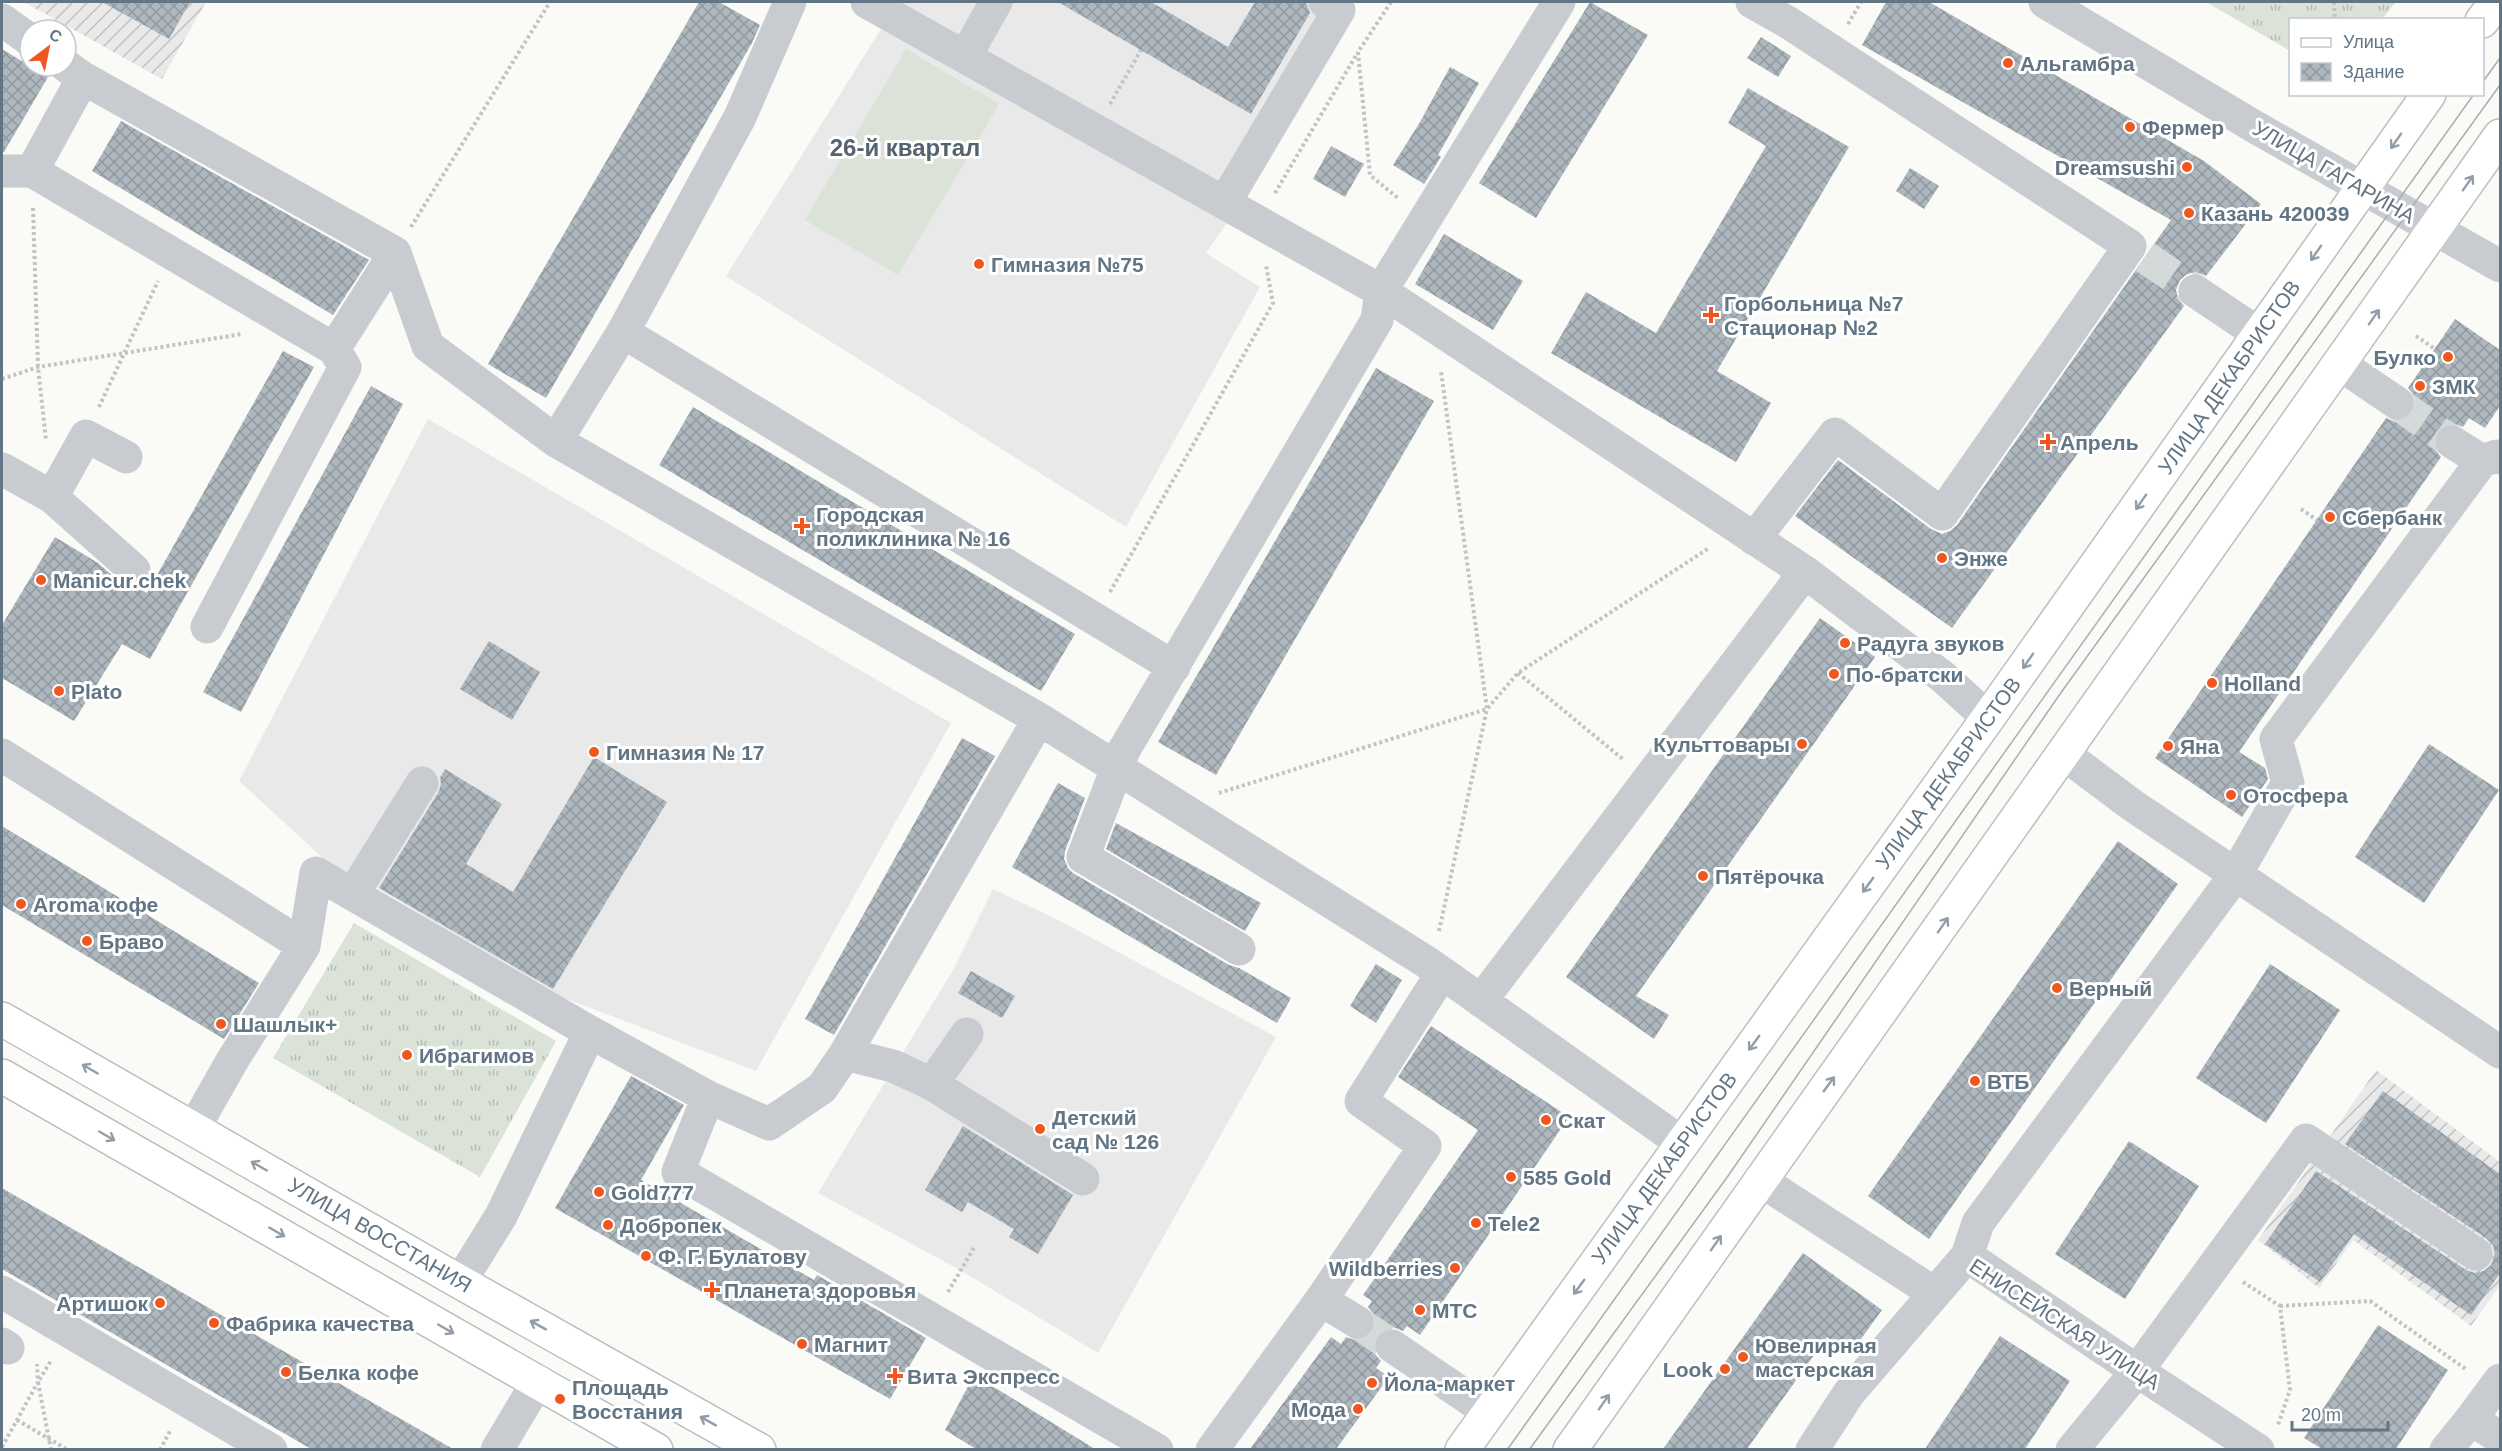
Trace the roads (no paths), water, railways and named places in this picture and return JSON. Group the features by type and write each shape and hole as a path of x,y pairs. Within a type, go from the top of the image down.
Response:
{"main road":[{"path":"2484,18 2496,2"},
{"name":"УЛИЦА ДЕКАБРИСТОВ","path":"1462,1449 1988,718 2428,96"},
{"path":"1570,1449 2436,230 2500,136"},
{"name":"УЛИЦА ВОССТАНИЯ","path":"2,1019 460,1282 759,1449"},
{"path":"2,1076 656,1449"}],"street":[{"path":"556,441 623,332 740,117 790,2"},
{"path":"867,2 1381,291 1805,572 1943,677 1988,718"},
{"path":"965,57 996,2"},
{"path":"1225,202 1339,10 1325,2"},
{"path":"1239,949 1083,857 1124,750 1377,320 1381,291 1559,2"},
{"path":"1752,2 1796,12 2137,252 1942,514 1835,434 1754,539"},
{"name":"УЛИЦА ГАГАРИНА","path":"2044,2 2500,266"},
{"path":"2,20 18,31"},
{"path":"78,74 395,253 428,346 556,441 1039,719 1435,968 1682,1143"},
{"path":"71,78 16,171 170,253 294,325 334,349 345,367 207,627"},
{"path":"334,349 395,253"},
{"path":"2195,291 2259,333"},
{"path":"623,332 1174,667"},
{"path":"2341,364 2397,403"},
{"path":"51,497 86,436 126,457"},
{"path":"1967,1256 1978,1223 2236,874 2288,783 2277,739 2491,460 2452,442"},
{"path":"2,469 51,497 134,570"},
{"path":"1481,1002 1805,572"},
{"path":"194,1128 232,1061 304,946 316,873 590,1032 708,1096 769,1124 822,1088 845,1054 1039,719"},
{"path":"2064,754 2132,805 2500,1052"},
{"path":"2,755 304,946"},
{"path":"352,894 422,783"},
{"path":"1212,1449 1321,1300 1425,1146 1360,1101 1435,968"},
{"path":"460,1282 501,1216 590,1032"},
{"path":"932,1084 967,1034"},
{"path":"845,1054 893,1066 932,1084 1083,1179"},
{"path":"708,1096 678,1172 1157,1449"},
{"path":"2072,1449 2137,1371 2306,1140 2476,1254"},
{"path":"1760,1180 1934,1293"},
{"name":"ЕНИСЕЙСКАЯ УЛИЦА","path":"1812,1449 1850,1393 1967,1256 2137,1371 2267,1440"},
{"path":"2,1292 271,1449"},
{"path":"1321,1300 1357,1322"},
{"path":"1392,1346 1489,1412"},
{"path":"496,1449 538,1382"},
{"path":"2446,1449 2497,1385"},
{"path":"2471,1419 2500,1438"}],"tunnel":[{"path":"2145,257 2195,291"},
{"path":"2397,403 2452,442"},
{"path":"1357,1322 1392,1346"}],"tram line":[{"path":"2484,80 2500,58"},
{"path":"1529,1450 1728,1176 2060,694 2500,85"},
{"path":"1507,1450 2473,96"}],"place":[{"name":"Альгамбра","path":"2008,63"},
{"name":"Фермер","path":"2130,127"},
{"name":"Dreamsushi","path":"2187,167"},
{"name":"Казань 420039","path":"2189,213"},
{"name":"Гимназия №75","path":"979,264"},
{"name":"Горбольница №7 Стационар №2","path":"1711,315"},
{"name":"Булко","path":"2448,357"},
{"name":"ЗМК","path":"2420,386"},
{"name":"Апрель","path":"2048,442"},
{"name":"Сбербанк","path":"2330,517"},
{"name":"Городская поликлиника № 16","path":"802,526"},
{"name":"Энже","path":"1942,558"},
{"name":"Manicur.chek","path":"41,580"},
{"name":"Радуга звуков","path":"1845,643"},
{"name":"По-братски","path":"1834,674"},
{"name":"Holland","path":"2212,683"},
{"name":"Plato","path":"59,691"},
{"name":"Культтовары","path":"1802,744"},
{"name":"Яна","path":"2168,746"},
{"name":"Гимназия № 17","path":"594,752"},
{"name":"Отосфера","path":"2231,795"},
{"name":"Пятёрочка","path":"1703,876"},
{"name":"Aroma кофе","path":"21,904"},
{"name":"Браво","path":"87,941"},
{"name":"Верный","path":"2057,988"},
{"name":"Шашлык+","path":"221,1024"},
{"name":"Ибрагимов","path":"407,1055"},
{"name":"ВТБ","path":"1975,1081"},
{"name":"Скат","path":"1546,1120"},
{"name":"Детский сад № 126","path":"1040,1129"},
{"name":"585 Gold","path":"1511,1177"},
{"name":"Gold777","path":"599,1192"},
{"name":"Tele2","path":"1476,1223"},
{"name":"Добропек","path":"608,1225"},
{"name":"Ф. Г. Булатову","path":"646,1256"},
{"name":"Wildberries","path":"1455,1268"},
{"name":"Планета здоровья","path":"712,1290"},
{"name":"Артишок","path":"160,1303"},
{"name":"МТС","path":"1420,1310"},
{"name":"Фабрика качества","path":"214,1323"},
{"name":"Магнит","path":"802,1344"},
{"name":"Ювелирная мастерская","path":"1743,1357"},
{"name":"Look","path":"1725,1369"},
{"name":"Белка кофе","path":"286,1372"},
{"name":"Вита Экспресс","path":"895,1376"},
{"name":"Йола-маркет","path":"1372,1383"},
{"name":"Площадь Восстания","path":"560,1399"},
{"name":"Мода","path":"1358,1409"}],"district":[{"name":"26-й квартал","path":"905,147"}]}
